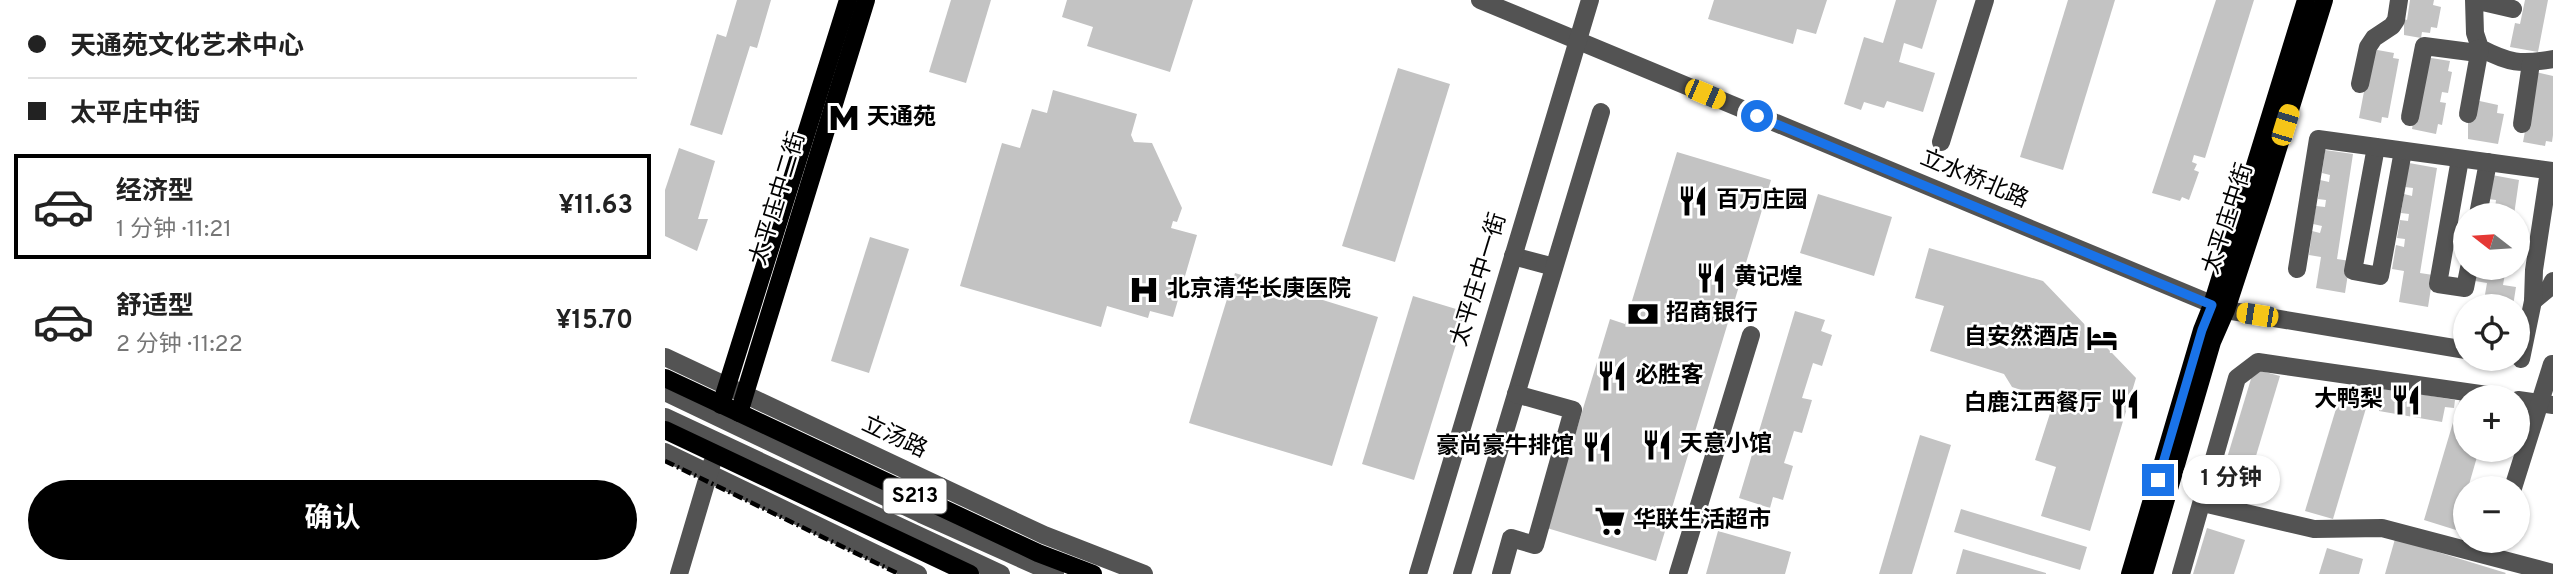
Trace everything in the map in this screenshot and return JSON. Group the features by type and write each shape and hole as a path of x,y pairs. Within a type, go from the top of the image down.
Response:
{"main road":[{"name":"太平庄中二街","path":"721,405 848,0"},
{"name":"太平庄中二街","path":"739,413 866,0"},
{"name":"太平庄中街","path":"2144,574 2212,342 2219,308 2306,0"},
{"name":"太平庄中街","path":"2130,574 2202,330 2219,308 2324,0"},
{"name":"立汤路","path":"665,378 1038,553 1093,574"},
{"name":"S213","path":"665,430 970,574"}],"street":[{"name":"立水桥北路","path":"1480,0 2219,308 2453,348"},
{"name":"太平庄中一街","path":"1418,574 1590,0"},
{"path":"1941,142 1985,0"},
{"path":"2360,84 2368,47 2374,38 2392,26 2396,20 2399,0"},
{"path":"2468,114 2480,48 2475,33 2474,0 2513,9"},
{"path":"2410,117 2424,46 2470,52 2480,48 2505,61 2531,63 2553,59"},
{"path":"2522,124 2531,63"},
{"path":"1462,574 1601,112"},
{"path":"2297,269 2318,139 2551,171 2533,270 2530,314"},
{"path":"2376,147 2353,271 2380,276 2403,151"},
{"path":"2461,159 2438,284 2465,289 2467,280"},
{"path":"2480,203 2488,162"},
{"path":"1513,256 1554,267"},
{"path":"2533,301 2550,288 2553,281"},
{"path":"1678,574 1751,335"},
{"name":"立汤路","path":"665,357 1044,535 1144,574"},
{"path":"2519,476 2547,404 2553,364 2530,361"},
{"path":"2181,574 2237,378 2258,362 2453,390"},
{"path":"665,392 921,514 1055,574"},
{"path":"1501,574 1511,538 1535,545 1573,410 1516,394"},
{"path":"665,417 1001,574"},
{"path":"665,452 918,574"},
{"path":"679,574 708,472 716,454"},
{"path":"2203,503 2314,529 2382,528 2453,541"},
{"path":"2504,553 2553,573"}],"building":[{"path":"737,0 771,0 757,48 750,46 722,135 690,125 717,34 726,37"},
{"path":"951,0 991,0 966,83 929,72"},
{"path":"1067,0 1193,0 1170,72 1087,46 1093,27 1062,17"},
{"path":"1714,0 1827,0 1816,34 1797,29 1793,44 1708,19"},
{"path":"1896,0 1937,0 1922,49 1904,43 1899,62 1935,73 1923,112 1887,101 1884,108 1864,102 1861,110 1844,104 1864,37 1883,43"},
{"path":"2068,0 2115,0 2063,170 2020,157"},
{"path":"2216,0 2254,0 2205,158 2194,155 2192,162 2197,164 2194,170 2199,172 2189,200 2182,197 2180,201 2152,193"},
{"path":"2410,0 2434,0 2433,5 2441,7 2437,28 2431,27 2430,33 2422,32 2421,38 2404,35 2404,19 2407,20"},
{"path":"2525,0 2548,0 2538,52 2510,47 2515,23 2520,24"},
{"path":"2372,49 2394,53 2393,58 2399,59 2388,118 2382,117 2381,123 2359,118"},
{"path":"2425,57 2450,61 2448,71 2452,72 2448,93 2442,92 2440,102 2446,103 2442,125 2438,124 2436,134 2412,129"},
{"path":"1398,68 1450,84 1395,262 1342,246"},
{"path":"2536,72 2553,76 2553,135 2552,142 2546,141 2545,146 2523,142"},
{"name":"北京清华长庚医院","path":"1053,90 1137,114 1131,135 1134,142 1152,143 1182,208 1177,222 1173,221 1171,228 1197,235 1173,317 1150,311 1148,318 1107,306 1101,327 960,286 1002,143 1020,148 1032,109 1047,113"},
{"path":"2475,100 2498,105 2497,113 2504,114 2498,144 2468,139 2468,118"},
{"path":"679,148 715,161 698,219 708,219 697,251 665,236 665,190"},
{"path":"2325,150 2353,154 2337,259 2350,261 2345,293 2316,288 2321,257 2309,255 2312,231 2320,233 2322,226 2313,224 2316,206 2325,207 2326,200 2318,199 2320,180 2329,182 2330,175 2322,173"},
{"path":"1677,152 1771,180 1656,561 1547,528 1610,319 1625,324"},
{"path":"2409,163 2437,168 2420,273 2433,275 2428,307 2399,302 2404,271 2392,269 2396,245 2404,247 2405,239 2397,238 2400,220 2408,221 2409,214 2401,213 2404,194 2412,196 2413,188 2405,187"},
{"path":"2492,175 2519,180 2516,203 2496,203 2496,200 2488,199"},
{"path":"1818,194 1892,217 1874,276 1800,253"},
{"path":"870,237 909,249 869,373 831,361"},
{"path":"1929,248 2043,281 2136,378 2090,531 2041,516 2056,467 2035,460 2054,401 2012,387 2004,374 1930,351 1944,306 1915,298"},
{"path":"1235,273 1378,317 1332,466 1189,423"},
{"path":"2504,280 2503,285 2516,287 2515,294 2485,294 2487,283 2475,281"},
{"path":"1413,296 1466,312 1414,480 1362,464"},
{"path":"1795,311 1825,320 1821,331 1832,335 1822,366 1813,363 1802,398 1812,400 1802,433 1794,431 1784,463 1793,466 1783,500 1773,497 1770,508 1739,498"},
{"path":"2254,369 2280,376 2243,499 2217,491"},
{"path":"2373,386 2453,400 2453,408 2445,407 2442,422 2379,411 2382,397 2372,395"},
{"path":"2342,389 2369,398 2333,519 2305,511"},
{"path":"2453,423 2453,462 2476,462 2471,476 2453,476 2453,529 2424,520"},
{"path":"1920,435 1951,445 1912,574 1879,574"},
{"path":"1961,509 2087,547 2080,570 1954,532"},
{"path":"2207,528 2245,540 2234,574 2193,574"},
{"path":"1718,531 1791,552 1785,574 1706,574"},
{"path":"2395,539 2506,573 2385,574"},
{"path":"2327,548 2363,559 2359,574 2319,574"},
{"path":"1963,549 2046,573 2046,574 1956,574"}],"railway":[{"path":"665,461 899,574"}],"place":[{"name":"天通苑","path":"844,118"},
{"name":"百万庄园","path":"1693,201"},
{"name":"黄记煌","path":"1711,278"},
{"name":"北京清华长庚医院","path":"1144,290"},
{"name":"招商银行","path":"1643,314"},
{"name":"自安然酒店","path":"2102,338"},
{"name":"必胜客","path":"1612,376"},
{"name":"大鸭梨","path":"2406,400"},
{"name":"白鹿江西餐厅","path":"2125,404"},
{"name":"天意小馆","path":"1657,445"},
{"name":"豪尚豪牛排馆","path":"1597,447"},
{"name":"华联生活超市","path":"1610,521"}],"route":[{"path":"1757,116 2212,305 2202,330 2158,480"}]}
